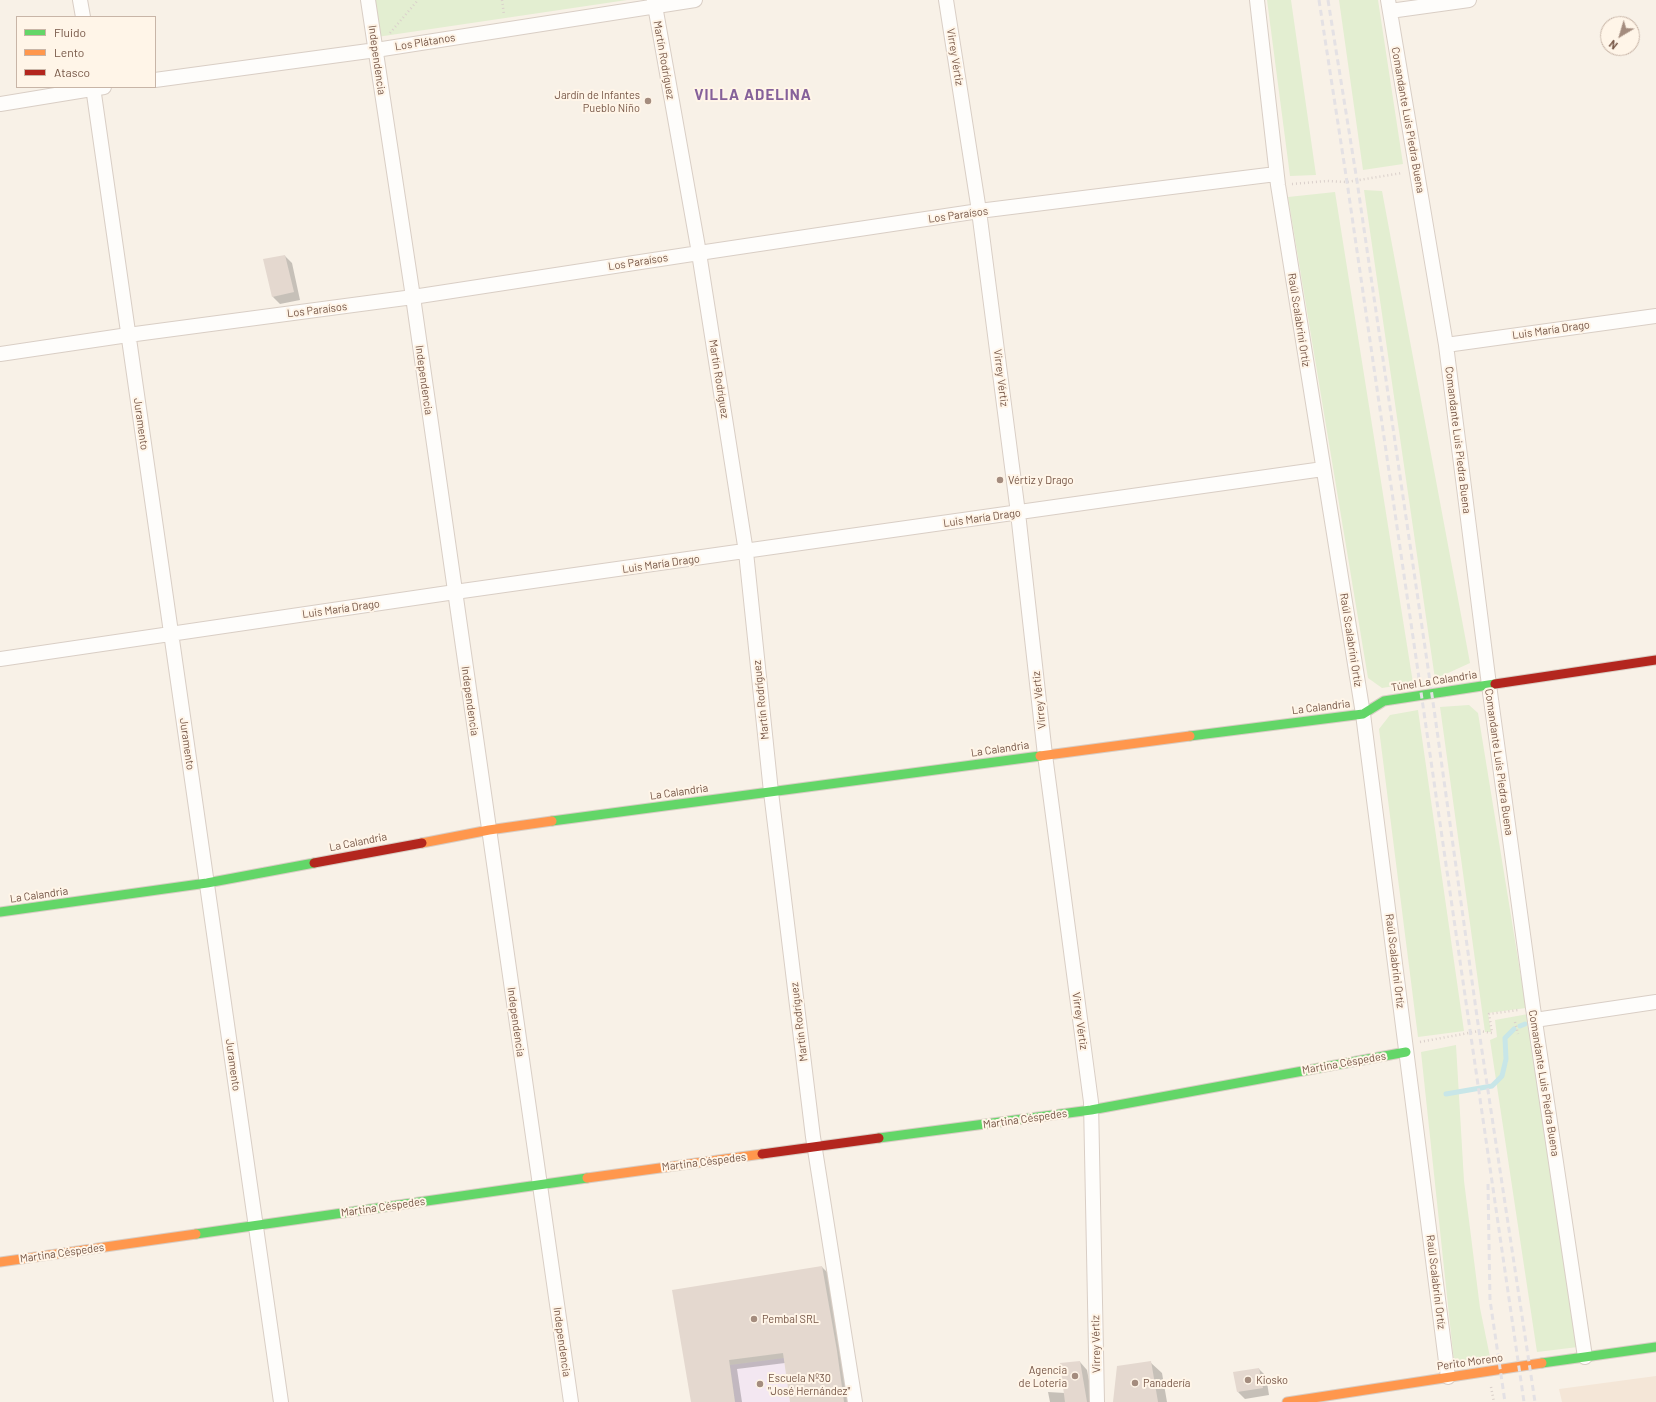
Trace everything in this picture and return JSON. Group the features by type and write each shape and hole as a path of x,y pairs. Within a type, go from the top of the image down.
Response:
{"street":[{"path":"80,0 83,16"},
{"name":"Independencia","path":"368,0 455,592 571,1402"},
{"name":"Los Plátanos","path":"156,80 376,50 654,3 695,0"},
{"name":"Virrey Vértiz","path":"946,0 979,211 1018,513 1045,755 1091,1110 1097,1402"},
{"name":"Raúl Scalabrini Ortíz","path":"1257,0 1277,180 1363,714 1448,1377"},
{"path":"1389,6 1469,0"},
{"name":"Martín Rodríguez","path":"654,3 699,253 746,552 771,792 815,1148 855,1402"},
{"name":"Comandante Luis Piedra Buena","path":"1389,6 1446,345 1489,685 1534,1014 1585,1357"},
{"path":"0,104 97,88"},
{"name":"Juramento","path":"97,88 128,335 281,1402"},
{"name":"Los Paraísos","path":"0,354 128,335 412,298 979,211 1277,180"},
{"name":"Luis María Drago","path":"1446,345 1656,316"},
{"name":"Luis María Drago","path":"0,658 1323,469"},
{"path":"1489,685 1656,660"},
{"name":"Túnel La Calandria","path":"1363,714 1384,701 1489,685"},
{"name":"La Calandria","path":"0,912 207,883 489,830 1363,714"},
{"path":"1534,1014 1656,1002"},
{"name":"Martina Céspedes","path":"0,1262 539,1184 1091,1110 1406,1052"},
{"name":"Perito Moreno","path":"1287,1402 1329,1400 1448,1377 1656,1347"}],"path":[{"path":"376,50 418,0"},
{"path":"1277,180 1347,182 1417,171"},
{"path":"1406,1052 1415,1043 1479,1031 1492,1032 1489,1014 1534,1014"},
{"path":"1515,1022 1518,1034"}],"shaded area":[{"name":"Escuela Nº30 \"José Hernández\"","path":"784,1358 790,1402 735,1402 730,1365"},
{"path":"1656,1376 1656,1402 1562,1402 1559,1389"}],"green space":[{"path":"371,0 627,0 377,37"},
{"path":"1267,0 1291,0 1316,175 1290,176"},
{"path":"1339,0 1378,0 1403,164 1363,170"},
{"path":"1364,190 1382,191 1470,663 1435,679"},
{"path":"1335,192 1413,683 1382,688 1368,678 1288,197"},
{"path":"1469,705 1478,713 1526,1008 1488,1013 1491,1032 1485,1032 1440,707"},
{"path":"1418,710 1464,1031 1418,1037 1379,729 1390,715"},
{"path":"1528,1014 1578,1347 1537,1352 1490,1040 1497,1037 1495,1020"},
{"path":"1456,1045 1464,1181 1480,1308 1490,1357 1454,1362 1421,1052"}],"building":[{"path":"285,255 294,292 272,297 263,259"},
{"name":"Pembal SRL","path":"822,1266 837,1351 844,1402 790,1402 783,1353 729,1360 735,1402 691,1402 672,1290"},
{"name":"Agencia de Loteria","path":"1080,1361 1087,1402 1065,1402 1060,1363"},
{"name":"Panadería","path":"1151,1361 1158,1402 1113,1402 1117,1366"},
{"name":"Kiosko","path":"1259,1368 1263,1388 1237,1392 1233,1372"}],"waterway":[{"path":"1520,1026 1525,1024"},
{"path":"1446,1094 1492,1086 1502,1076 1506,1059 1505,1038 1514,1029"}],"railway":[{"path":"1319,0 1347,182 1524,1402"},
{"path":"1328,0 1357,181 1434,709 1479,1031 1535,1402"},
{"path":"1488,1184 1490,1300 1505,1402"}],"traffic: fast":[{"path":"1190,736 1363,714 1384,701 1495,684"},
{"path":"552,821 1040,756"},
{"path":"0,912 207,883 314,863"},
{"path":"879,1138 1091,1110 1406,1052"},
{"path":"196,1234 587,1178"},
{"path":"1542,1363 1656,1347"}],"traffic: slow":[{"path":"1040,756 1190,736"},
{"path":"422,843 489,830 552,821"},
{"path":"587,1178 762,1154"},
{"path":"0,1262 196,1234"},
{"path":"1287,1402 1542,1363"}],"traffic: jam":[{"path":"1495,684 1656,660"},
{"path":"314,863 422,843"},
{"path":"762,1154 879,1138"}],"place":[{"name":"Jardín de Infantes Pueblo Niño","path":"648,101"},
{"name":"Vértiz y Drago","path":"1000,480"},
{"name":"Pembal SRL","path":"754,1319"},
{"name":"Agencia de Loteria","path":"1075,1376"},
{"name":"Kiosko","path":"1248,1380"},
{"name":"Panadería","path":"1135,1383"},
{"name":"Escuela Nº30 \"José Hernández\"","path":"760,1384"}],"district":[{"name":"VILLA ADELINA","path":"753,95"}]}
